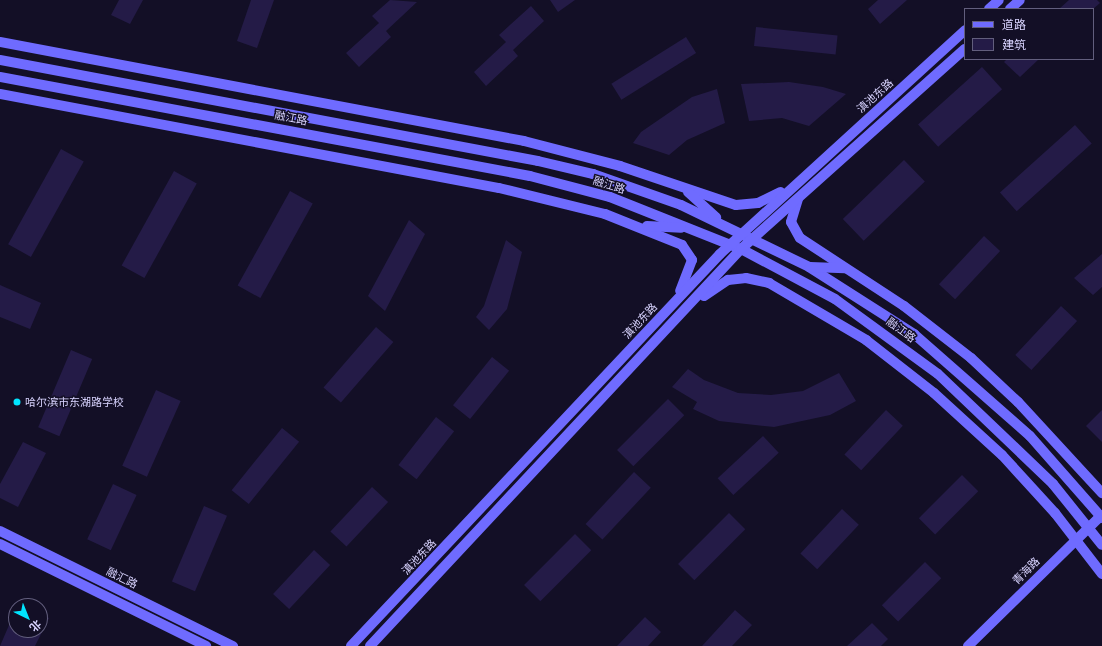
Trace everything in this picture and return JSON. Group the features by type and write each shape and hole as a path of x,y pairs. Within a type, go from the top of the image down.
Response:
{"street":[{"path":"990,8 998,0"},
{"path":"1011,8 1020,0"},
{"name":"滇池东路","path":"351,646 730,244 964,31"},
{"path":"1,42 524,141 620,166 736,205 758,202 793,186"},
{"path":"370,646 742,249 800,195 964,50"},
{"name":"融江路","path":"0,60 538,161 622,184 724,224 808,266 879,309 948,361 1030,436 1102,517"},
{"name":"融江路","path":"0,77 530,176 610,197 742,249 835,299 903,346 1006,437 1089,526 1102,545"},
{"path":"0,94 499,188 639,226 682,245 692,260 691,270 674,303"},
{"path":"684,188 724,224"},
{"path":"800,195 792,214 794,230 811,246 848,268 925,322 971,358 1024,407 1102,493"},
{"path":"639,226 689,228"},
{"path":"808,266 848,268"},
{"path":"677,317 728,280 755,280 788,292 866,340 934,393 1002,455 1076,539 1102,574"},
{"name":"青海路","path":"968,646 1089,526 1102,517"},
{"name":"融汇路","path":"0,531 233,646"},
{"path":"0,544 206,646"},
{"path":"1086,552 1102,561"}],"building":[{"path":"119,0 143,0 130,24 111,15"},
{"path":"251,0 274,0 257,48 237,41"},
{"path":"390,0 417,2 386,31 391,37 359,67 346,53 379,23 372,16"},
{"path":"550,0 575,0 558,12"},
{"path":"878,0 907,0 880,24 868,9"},
{"path":"1069,0 1097,0 1100,3 1094,8 1060,8"},
{"path":"531,6 544,21 513,50 518,56 486,86 474,72 506,42 499,35"},
{"path":"756,27 838,36 836,54 754,46"},
{"path":"686,37 696,53 621,100 611,84"},
{"path":"1006,60 1038,60 1020,77 1004,62"},
{"path":"982,67 1002,89 938,147 918,125"},
{"path":"789,82 823,87 846,94 809,126 782,118 749,121 741,84"},
{"path":"717,89 725,123 687,140 669,155 633,143 641,132 692,97"},
{"path":"1075,125 1092,144 1017,211 1000,193"},
{"path":"61,149 84,162 31,257 8,244"},
{"path":"904,160 925,182 864,241 843,219"},
{"path":"174,171 197,184 144,278 122,265"},
{"path":"290,191 313,204 260,298 238,285"},
{"path":"409,220 425,234 385,311 368,296"},
{"path":"984,236 1000,251 955,299 939,284"},
{"path":"506,240 522,252 507,309 489,330 476,317 484,306"},
{"path":"1102,254 1102,287 1093,295 1074,278"},
{"path":"0,285 41,303 30,329 0,317"},
{"path":"1061,306 1077,321 1031,370 1015,355"},
{"path":"376,327 393,342 341,402 324,387"},
{"path":"71,350 92,359 59,436 38,427"},
{"path":"492,357 509,371 470,419 453,405"},
{"path":"688,369 704,380 738,393 771,395 803,391 839,373 856,401 830,415 774,427 719,421 693,409 697,402 672,387"},
{"path":"156,390 181,401 147,477 122,466"},
{"path":"668,399 684,415 633,466 617,450"},
{"path":"886,410 903,426 861,470 844,455"},
{"path":"1102,410 1102,442 1086,426"},
{"path":"436,417 454,431 417,479 398,465"},
{"path":"282,428 299,442 249,504 232,490"},
{"path":"763,436 779,453 733,495 718,478"},
{"path":"23,442 46,453 18,507 0,498 0,484"},
{"path":"634,472 651,488 602,540 586,524"},
{"path":"962,475 978,491 935,534 919,518"},
{"path":"113,484 137,495 111,550 87,539"},
{"path":"372,487 388,502 346,547 330,532"},
{"path":"204,506 227,516 195,591 172,581"},
{"path":"842,509 859,525 817,569 800,554"},
{"path":"729,513 745,529 694,580 678,564"},
{"path":"575,534 591,550 540,601 524,585"},
{"path":"314,550 330,565 289,609 273,594"},
{"path":"925,562 941,578 898,621 882,605"},
{"path":"735,610 752,625 732,646 702,646"},
{"path":"645,617 661,632 648,646 617,646"},
{"path":"872,623 888,639 881,646 847,646"},
{"path":"8,628 8,638 39,638 35,646 0,646"}],"place":[{"name":"哈尔滨市东湖路学校","path":"17,402"}]}
